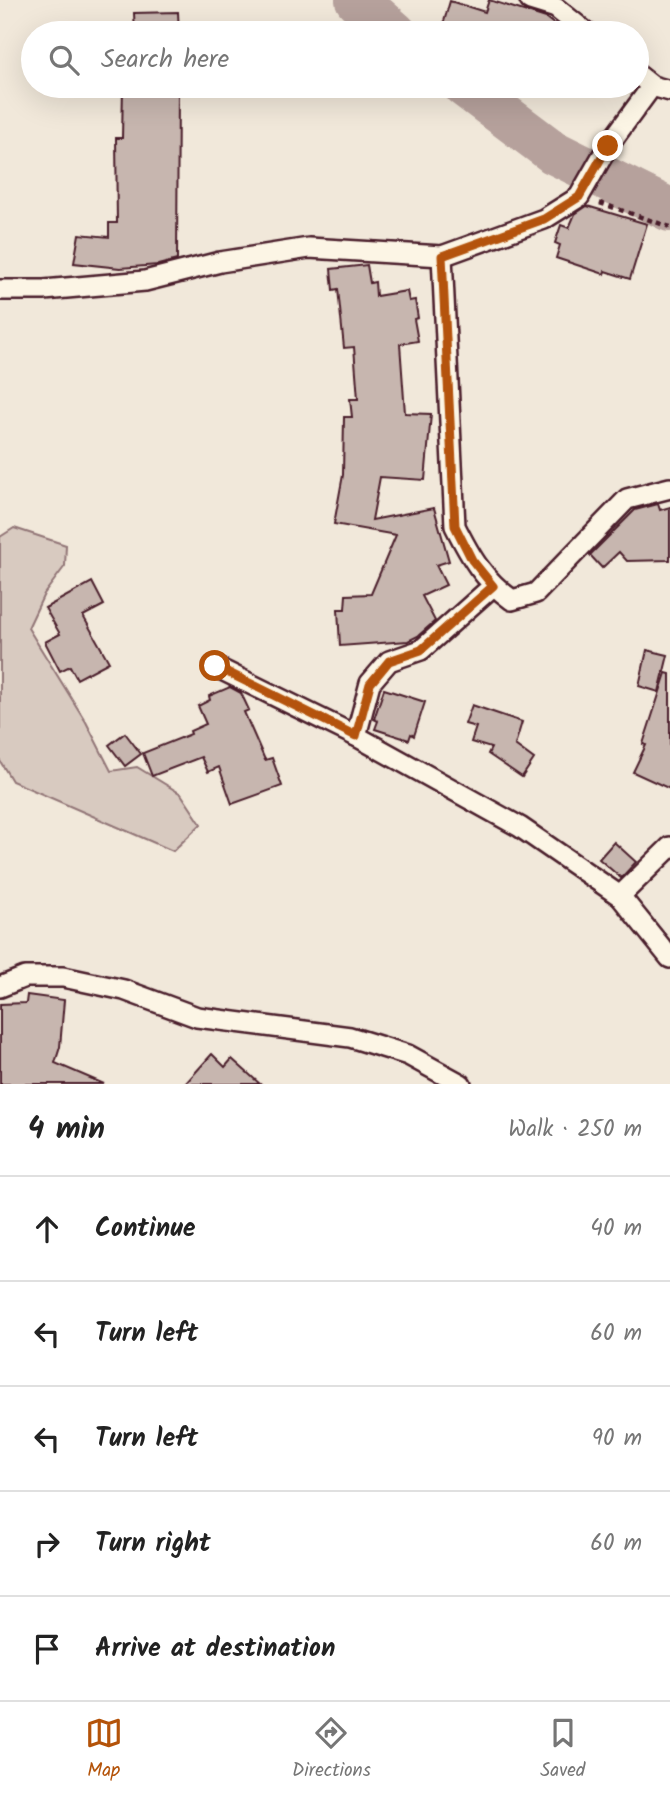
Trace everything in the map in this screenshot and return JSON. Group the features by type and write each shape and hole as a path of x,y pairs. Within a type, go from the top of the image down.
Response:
{"street":[{"path":"530,0 556,8 572,21"},
{"path":"0,290 44,290 145,281 219,262 309,248 442,256 544,219 579,197 608,146 643,98"},
{"path":"442,256 455,526 472,560 493,586 512,600 536,593 627,499 670,488"},
{"path":"356,736 370,684 389,661 421,650 493,586"},
{"path":"215,666 356,736 520,827 621,896 670,958"},
{"path":"621,896 670,847"},
{"path":"0,987 25,977 63,977 124,990 197,1017 350,1037 408,1055 461,1084"}],"path":[{"path":"579,197 670,227"}],"shaded area":[{"path":"14,528 66,545 65,566 44,594 28,628 86,722 111,771 137,767 181,794 201,824 173,851 12,781 0,761 0,537"}],"building":[{"path":"489,0 550,21 444,21 450,1 485,12"},
{"path":"178,12 178,21 134,21 134,13"},
{"path":"123,98 178,98 177,260 158,265 120,268 74,263 79,234 109,237 109,223 117,223 116,138 122,138"},
{"path":"587,206 647,224 630,279 605,271 604,274 556,258 560,245 555,243 561,225 569,228 575,214"},
{"path":"367,265 370,283 375,282 376,296 407,291 409,301 415,300 418,318 414,319 418,341 400,344 405,413 431,414 425,480 380,477 372,520 434,508 449,561 436,565 446,585 422,596 435,621 418,636 408,641 340,646 338,609 345,609 346,595 371,594 396,535 334,524 343,475 344,417 352,417 350,399 358,399 354,347 344,348 338,289 333,290 331,269"},
{"path":"658,504 660,510 670,507 670,560 627,561 619,552 602,568 590,555 635,510"},
{"path":"92,582 104,605 83,616 109,662 77,679 70,666 60,671 45,642 60,634 45,608"},
{"path":"647,650 668,655 659,692 639,686"},
{"path":"666,673 670,674 670,789 633,772 646,745 643,744"},
{"path":"230,687 241,693 249,710 244,712 265,760 272,758 282,786 232,804 219,767 208,772 201,757 152,776 143,753 191,734 190,731 206,724 198,706 210,700 209,696"},
{"path":"384,689 425,702 414,736 411,734 409,740 375,729 378,721 374,719"},
{"path":"472,705 522,722 515,745 534,759 522,777 488,754 491,748 471,742 476,727 465,724"},
{"path":"125,733 141,754 125,766 109,745"},
{"path":"614,842 636,862 621,878 599,859"},
{"path":"27,995 64,1000 60,1047 55,1063 104,1084 0,1084 0,1004 26,1003"},
{"path":"212,1054 225,1067 232,1059 260,1084 185,1084"}],"waterway":[{"path":"357,0 381,21"},
{"path":"481,98 553,152 670,210"}],"route":[{"path":"215,666 356,736 370,684 389,661 421,650 493,586 472,560 455,526 442,256 544,219 579,197 608,146"}]}
